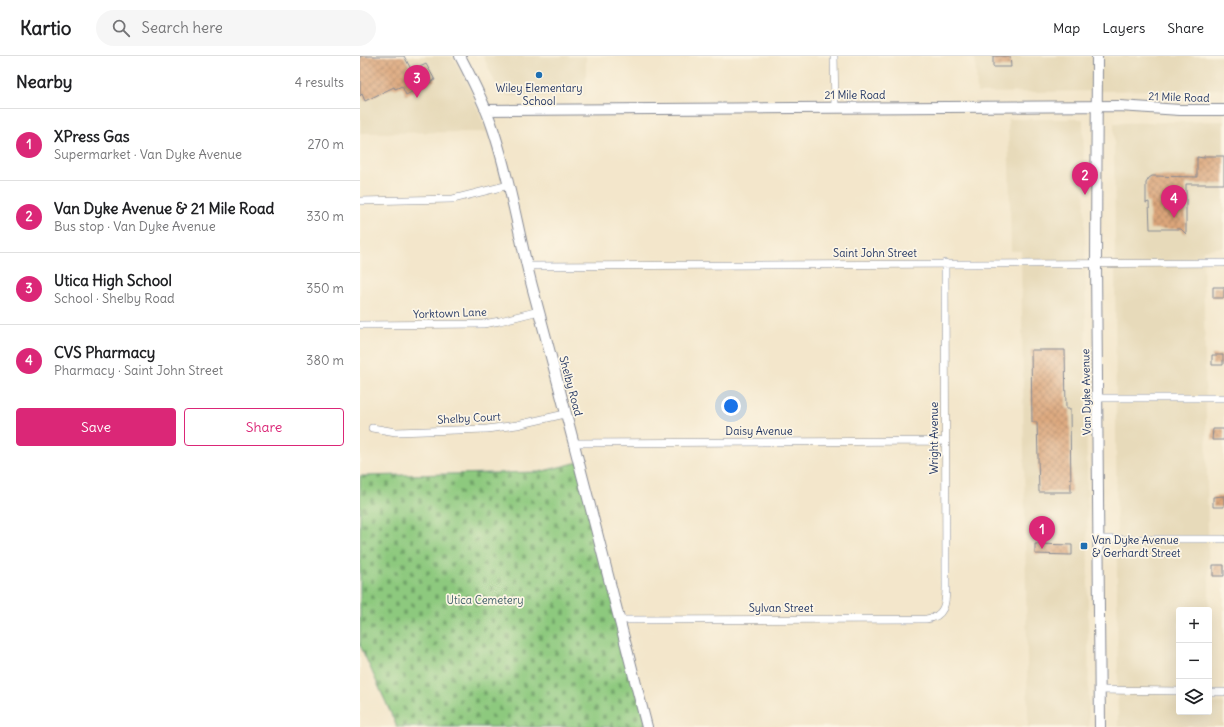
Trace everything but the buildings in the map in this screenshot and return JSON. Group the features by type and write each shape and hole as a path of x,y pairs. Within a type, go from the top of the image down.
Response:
{"street":[{"name":"Shelby Road","path":"460,56 486,110 495,135 509,185 527,266 647,727"},
{"path":"834,56 835,108"},
{"name":"Van Dyke Avenue","path":"1096,56 1096,263 1100,727"},
{"name":"21 Mile Road","path":"486,110 1097,106 1224,110"},
{"path":"360,201 453,199 509,185"},
{"name":"Saint John Street","path":"527,266 1224,263"},
{"name":"Wright Avenue","path":"941,612 946,597 945,264"},
{"name":"Yorktown Lane","path":"360,325 483,324 539,311"},
{"path":"1098,398 1224,398"},
{"name":"Shelby Court","path":"372,428 396,432 487,430 565,414"},
{"name":"Daisy Avenue","path":"574,443 945,441"},
{"path":"1099,539 1224,539"},
{"name":"Sylvan Street","path":"619,620 926,619 933,618 941,612"},
{"path":"1099,690 1176,691"},
{"path":"1212,692 1224,692"}],"shaded area":[{"path":"360,56 452,56 467,82 487,132 360,133"},
{"name":"Wiley Elementary School","path":"483,56 586,56 586,96 499,96 497,87"},
{"path":"975,56 1224,56 1224,89 977,93"},
{"path":"1008,119 1083,119 1089,727 1028,727 1021,251 1011,251"},
{"path":"1224,121 1224,247 1203,250 1209,607 1176,607 1176,715 1212,715 1212,703 1224,703 1224,727 1118,727 1114,123"}],"green space":[{"name":"Utica Cemetery","path":"579,462 647,727 397,727 360,645 360,476 539,472"}],"place":[{"name":"Wiley Elementary School","path":"539,75"},
{"name":"Utica High School","path":"417,98"},
{"name":"Van Dyke Avenue & 21 Mile Road","path":"1085,195"},
{"name":"CVS Pharmacy","path":"1174,218"},
{"name":"Van Dyke Avenue & Gerhardt Street","path":"1084,546"},
{"name":"XPress Gas","path":"1042,549"}]}
